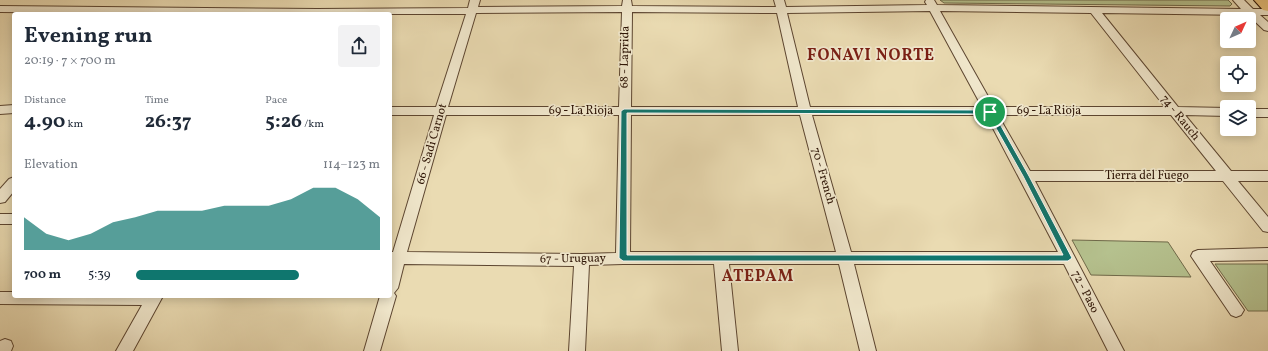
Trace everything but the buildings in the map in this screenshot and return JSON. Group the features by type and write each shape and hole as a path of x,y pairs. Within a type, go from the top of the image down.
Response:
{"highway":[{"path":"1261,0 1268,7"}],"street":[{"path":"0,17 4,9 18,0"},
{"path":"4,9 162,12 172,0"},
{"path":"318,12 324,0"},
{"path":"1238,0 1268,28"},
{"path":"337,12 474,5 627,4 931,4 1268,12"},
{"name":"68 - Laprida","path":"623,258 624,111 627,4"},
{"name":"72 - Paso","path":"931,4 1026,176 1116,351"},
{"name":"66 - Sadi Carnot","path":"392,273 394,258 474,5"},
{"name":"70 - French","path":"780,5 805,112 845,258 868,351"},
{"name":"74 - Rauch","path":"1093,9 1268,227"},
{"path":"0,110 12,109"},
{"name":"69 - La Rioja","path":"392,111 1220,112"},
{"path":"1256,113 1268,113"},
{"name":"Tierra del Fuego","path":"1026,176 1268,176"},
{"path":"0,198 12,184"},
{"path":"0,219 12,219"},
{"path":"1236,310 1198,256 1268,254"},
{"name":"67 - Uruguay","path":"394,258 582,260 623,258 1068,258"},
{"path":"721,258 730,351"},
{"path":"577,351 582,260"},
{"path":"0,298 12,298"},
{"path":"124,351 153,298"},
{"path":"372,351 387,298"}],"green space":[{"path":"940,0 1228,0 1232,4 1230,6 944,3"},
{"path":"1072,240 1168,242 1191,277 1091,275"},
{"path":"1215,264 1268,264 1268,311 1248,311"}],"district":[{"name":"FONAVI NORTE","path":"871,56"},
{"name":"ATEPAM","path":"758,277"}],"route":[{"path":"624,111 990,112 1026,176 1068,258 623,258 624,111"}]}
